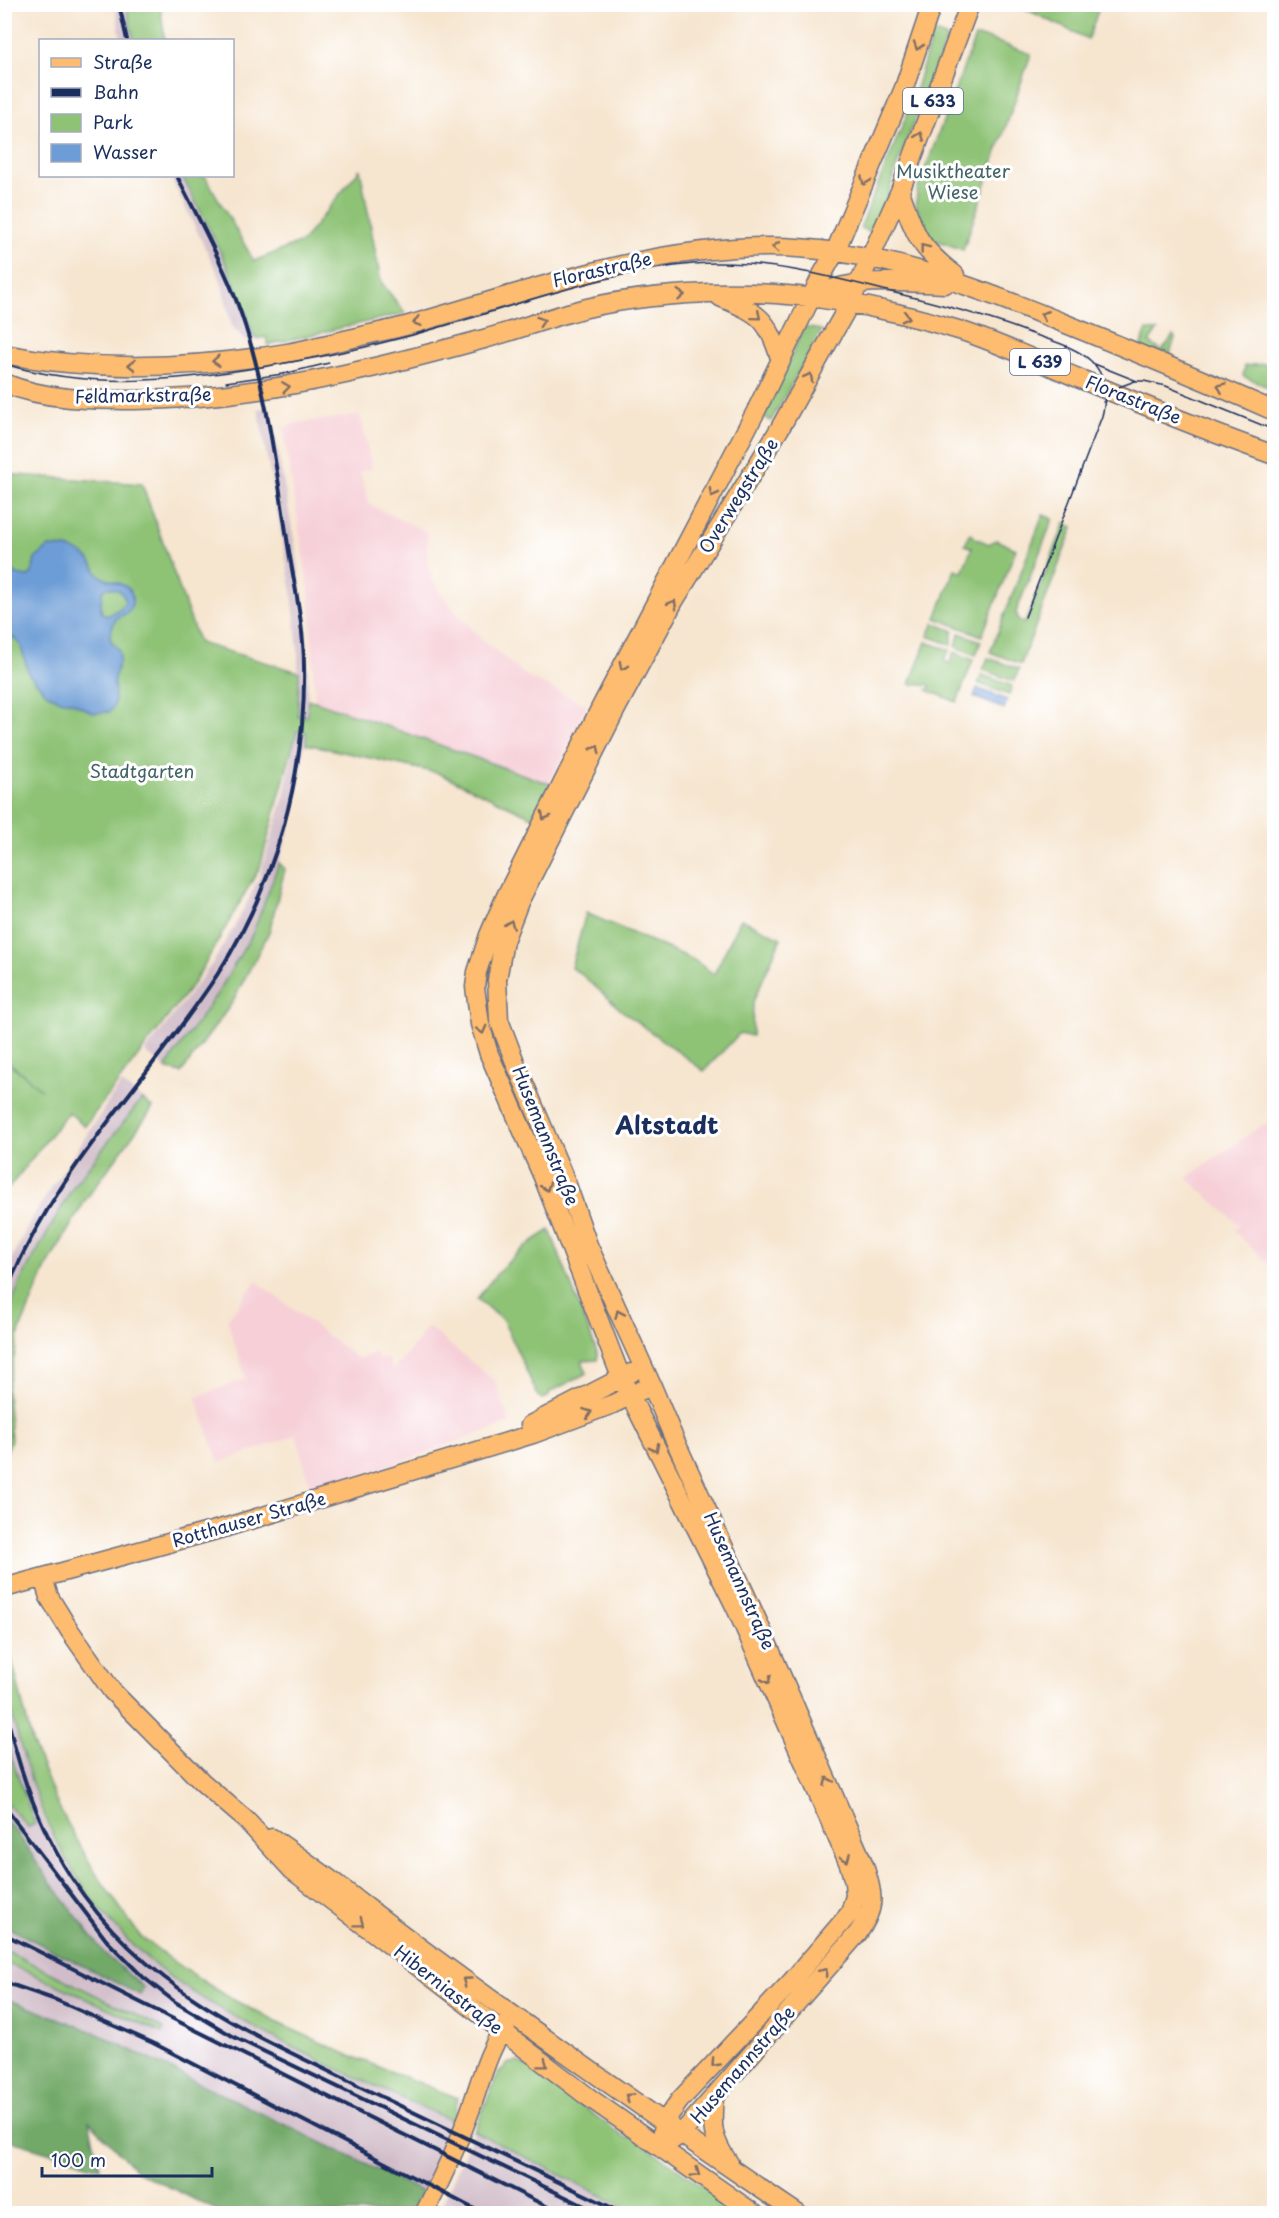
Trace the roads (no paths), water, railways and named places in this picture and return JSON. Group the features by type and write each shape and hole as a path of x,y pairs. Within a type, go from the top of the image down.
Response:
{"main road":[{"name":"Overwegstraße","path":"477,972 489,935 534,839 835,252 904,88 932,4"},
{"name":"Overwegstraße","path":"497,980 504,941 519,902 615,711 674,601 780,428 859,283 900,191 969,4"},
{"name":"Florastraße","path":"900,191 919,241 933,259 968,286"},
{"name":"Florastraße","path":"241,359 289,353 414,324 567,277 682,252 770,247 870,257 939,275 1186,373 1275,411"},
{"path":"813,296 859,283 897,281 968,286"},
{"name":"Florastraße","path":"711,293 749,309 761,317 775,342 781,361"},
{"name":"Florastraße","path":"246,392 297,385 463,345 575,310 651,297 711,293 786,293 849,303 963,332 1197,426 1275,454"},
{"name":"Feldmarkstraße","path":"4,354 98,364 144,365 241,359"},
{"name":"Feldmarkstraße","path":"4,383 23,391 83,400 159,400 246,392"},
{"name":"Husemannstraße","path":"477,972 475,987 480,1024 489,1054 543,1177 621,1377 736,1608 849,1864 854,1882 855,1896 850,1913 790,1982 680,2100 664,2122"},
{"name":"Husemannstraße","path":"497,980 499,1020 548,1136 588,1245 758,1622 864,1866 872,1891 873,1906 868,1919 858,1933 681,2134"},
{"name":"Rotthauser Straße","path":"492,1446 644,1367"},
{"name":"Rotthauser Straße","path":"4,1588 226,1527 533,1434 613,1404 652,1386"},
{"name":"Hiberniastraße","path":"43,1578 49,1597 112,1690 202,1782 246,1820 292,1870 501,2031 756,2214"},
{"name":"Hiberniastraße","path":"246,1820 302,1857 411,1942 513,2015 798,2214"},
{"path":"424,2214 447,2169 470,2112 488,2058 501,2031 513,2015"},
{"path":"714,2098 712,2131 717,2144 734,2171"},
{"path":"661,2148 664,2122"},
{"name":"L 633","path":"661,2148 681,2134"}],"water":[{"path":"49,547 78,551 88,558 99,575 122,584 130,591 132,603 130,609 116,618 110,634 111,641 119,650 120,659 114,679 114,707 109,712 93,713 72,702 59,700 46,693 29,674 20,644 5,630 5,562 17,575 27,577 32,573 35,559","holes":["105,588 121,592 125,602 121,608 107,616 102,613 101,606 102,592"]},
{"path":"977,688 1007,700 1004,709 974,697"}],"tram line":[{"path":"4,364 37,372 103,380 202,376 316,358 435,329 603,279 693,264 768,266 818,274 867,286 977,315 1061,344 1085,356 1100,373 1105,394 1102,416 1025,617"},
{"path":"226,382 283,374 329,363"},
{"path":"1092,363 1137,381"},
{"path":"1103,402 1119,387 1135,381 1144,381 1166,386 1274,430"}],"railway":[{"path":"119,4 127,39"},
{"path":"4,1297 24,1252 47,1210 73,1170 189,1015 238,940 271,866 293,787 300,747 304,666 302,632 272,441 260,380 233,292 178,177"},
{"path":"4,1702 30,1796 49,1838 71,1877 97,1913 128,1946 164,1977 205,2006 262,2038 625,2214"},
{"path":"4,1806 107,1941 143,1977 175,2002 236,2038 601,2214"},
{"path":"4,1934 562,2214"},
{"path":"4,1982 56,2000 153,2043 484,2214"}],"district":[{"name":"Altstadt","path":"667,1126"}],"park label":[{"name":"Musiktheater Wiese","path":"953,182"},
{"name":"Stadtgarten","path":"142,772"}]}
